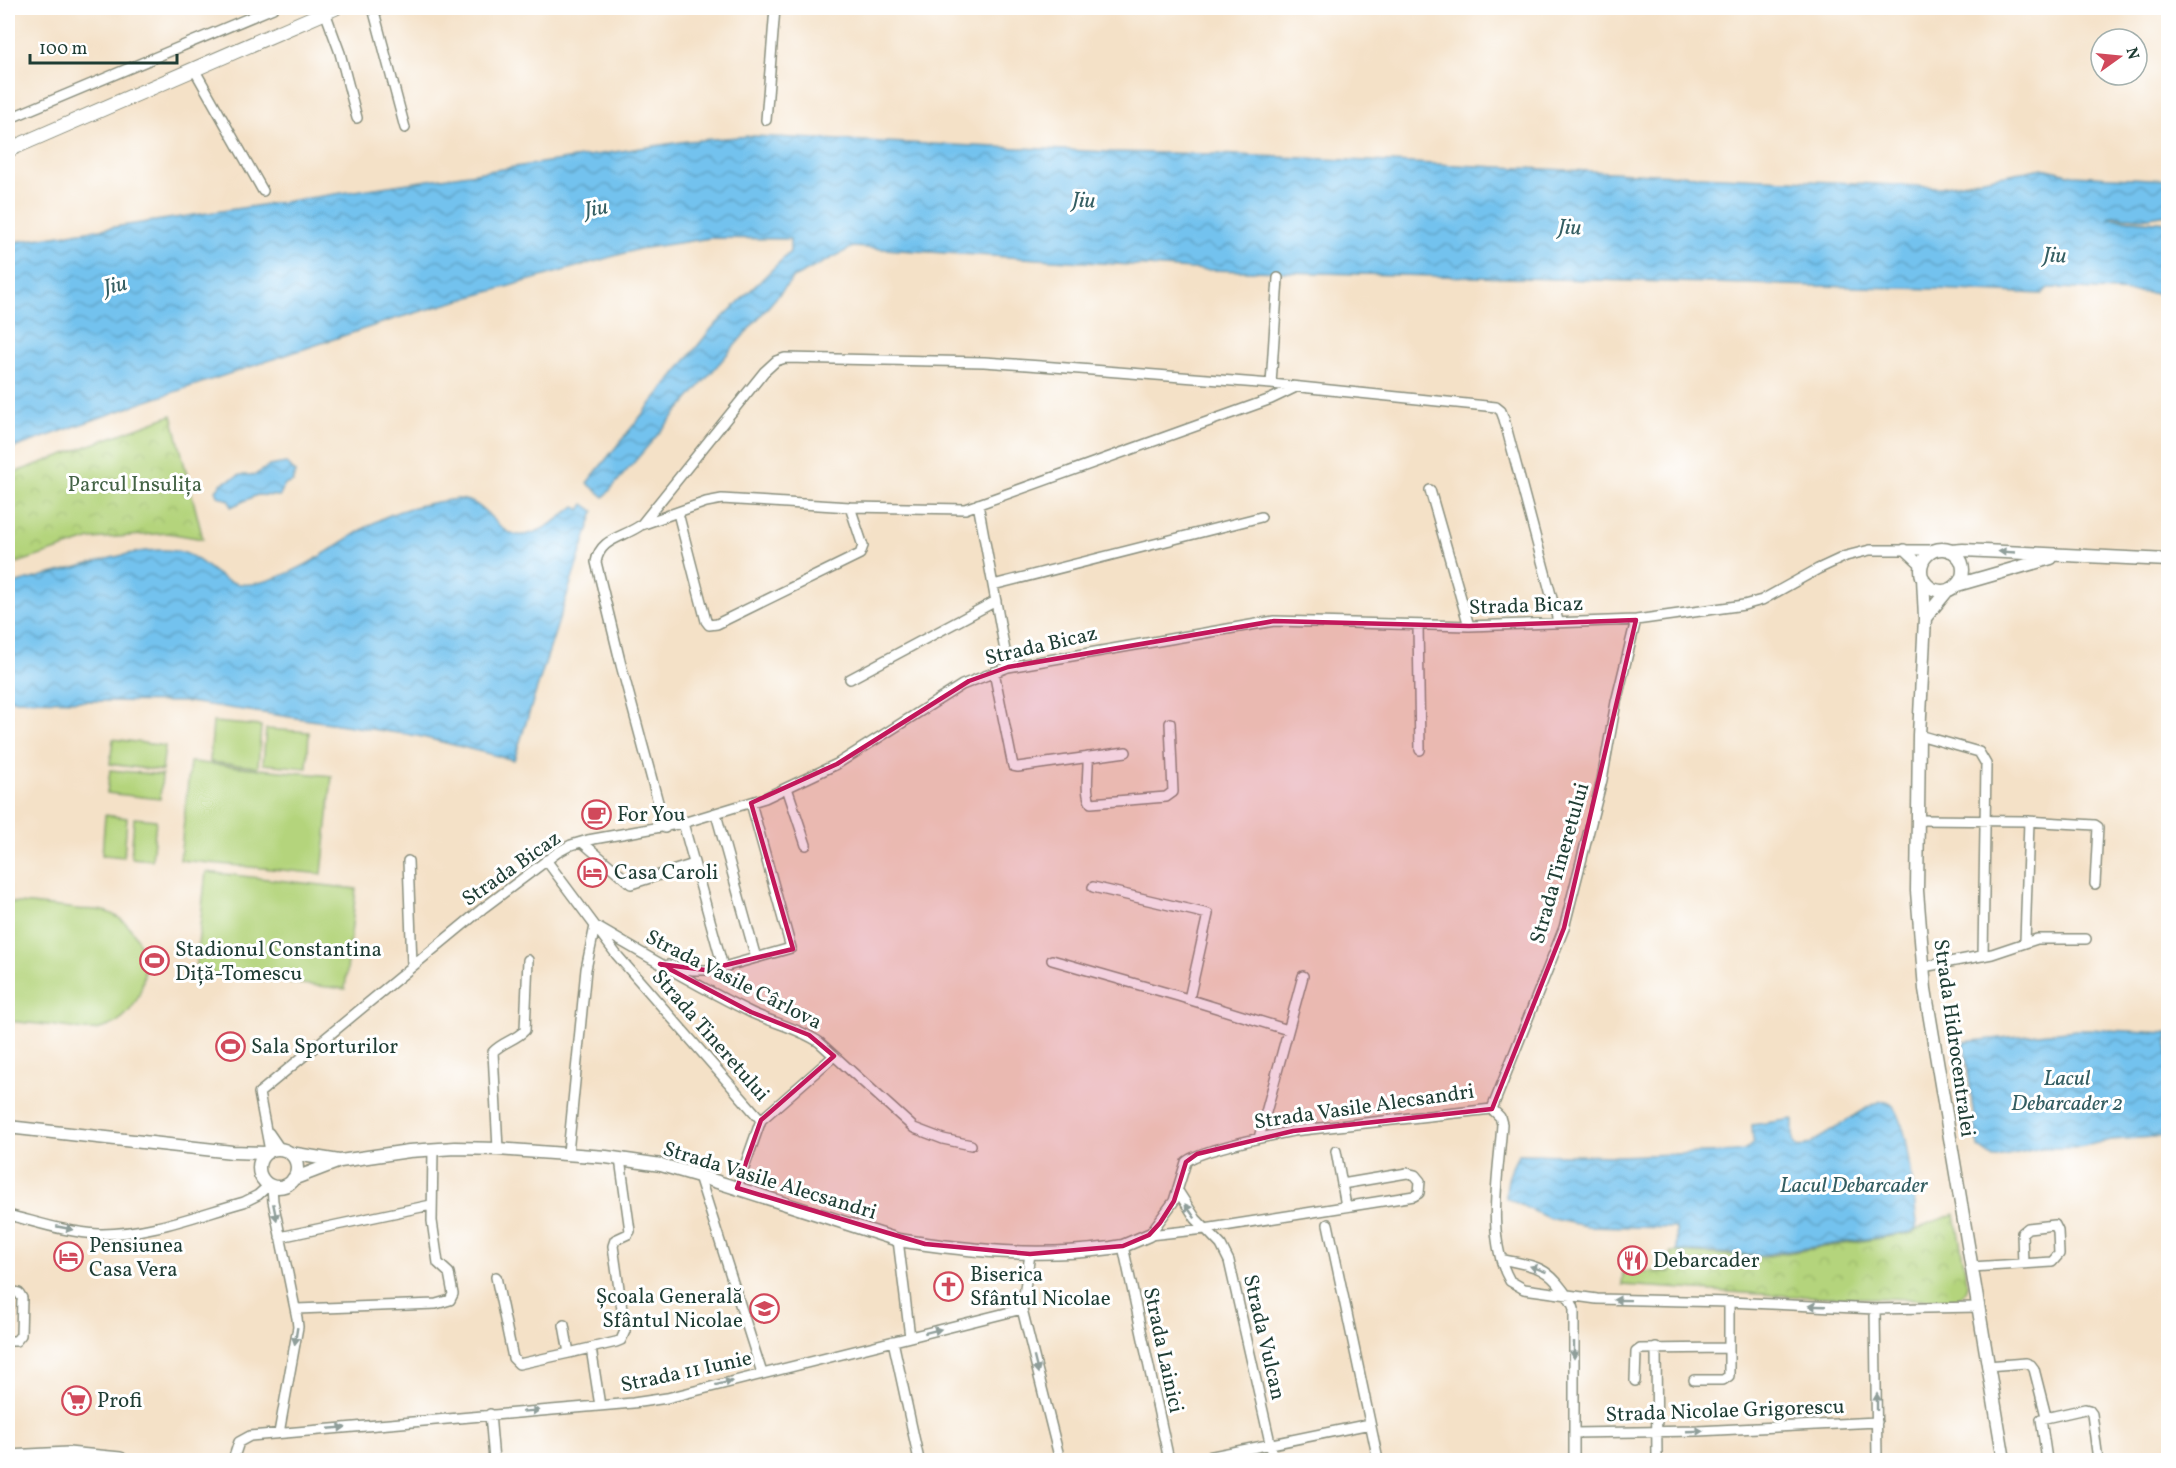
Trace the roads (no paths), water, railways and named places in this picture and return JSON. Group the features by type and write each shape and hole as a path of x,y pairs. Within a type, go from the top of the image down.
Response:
{"main road":[{"path":"8,150 330,10"},
{"path":"8,1458 68,1455 120,1461"}],"street":[{"path":"8,119 273,8"},
{"path":"373,8 405,128"},
{"path":"766,120 775,8"},
{"path":"330,10 357,118"},
{"path":"194,69 263,191"},
{"path":"1271,384 1278,278"},
{"path":"664,828 596,562 602,545 641,525 764,372 776,361 785,358 984,362 1271,384 1496,407 1501,411 1504,419 1558,621"},
{"path":"641,525 706,502 722,499 850,507 957,510 1271,399 1296,387"},
{"path":"1430,490 1469,626"},
{"path":"978,504 1008,668"},
{"path":"678,513 706,621 710,625 717,624 860,554 863,546 850,507"},
{"path":"993,585 1261,517"},
{"path":"1904,549 1923,572 1930,587 1941,591 2013,568 2064,555"},
{"name":"Strada Bicaz","path":"277,1152 266,1128 259,1093 412,964 546,860 571,845 683,824 787,788 837,764 962,685 994,672 1274,621 1469,626 1558,621 1636,620 1762,600 1846,556 1870,550 1944,551"},
{"path":"1923,572 1928,556 1944,551 1963,550 2169,560"},
{"path":"1925,618 1961,580 1963,569 1959,558 1944,551"},
{"name":"Strada Hidrocentralei","path":"1923,572 1925,618 1917,820 1917,891 1923,967 1941,1096 2004,1461"},
{"path":"850,680 996,601"},
{"name":"Strada Tineretului","path":"1491,1109 1564,928 1602,780 1616,702 1636,620"},
{"path":"1418,625 1420,750"},
{"path":"994,672 1013,766 1126,752"},
{"path":"1088,758 1089,773 1086,793 1091,803 1166,797 1173,792 1170,723"},
{"path":"1919,735 1979,752 1986,764 1983,956"},
{"path":"787,788 806,844"},
{"path":"660,964 705,970 791,948 751,802"},
{"path":"716,814 756,958"},
{"path":"1917,820 2029,821 2098,827 2095,884"},
{"path":"2025,942 2029,821"},
{"path":"683,824 723,967"},
{"path":"582,842 631,884 694,864"},
{"name":"Strada Tineretului","path":"546,860 623,963 761,1120"},
{"path":"408,861 412,964"},
{"path":"1093,887 1208,914 1189,999"},
{"path":"567,1154 586,969 595,926"},
{"name":"Strada Vasile Cârlova","path":"595,926 660,964 751,1012 809,1035 914,1128 943,1139 972,1145"},
{"path":"1923,967 2016,948 2025,942 2037,939 2086,939"},
{"path":"498,1149 493,1052 525,1030 528,960"},
{"path":"1052,960 1288,1030"},
{"path":"1259,1138 1303,976"},
{"name":"Strada Tineretului","path":"737,1188 761,1120 834,1056"},
{"name":"Strada Vasile Alecsandri","path":"1149,1235 1170,1209 1178,1191 1183,1168 1189,1158 1293,1131 1491,1109 1500,1118 1502,1124 1497,1173 1496,1223 1502,1259"},
{"name":"Strada Vasile Alecsandri","path":"8,1127 232,1152 277,1152 340,1161"},
{"path":"296,1309 436,1304 450,1300 453,1294 449,1273 438,1263 431,1205 433,1149"},
{"name":"Strada Vasile Alecsandri","path":"294,1179 340,1161 433,1149 498,1149 620,1159 661,1165 699,1176 898,1240 1030,1254 1124,1246 1149,1235 1414,1196 1419,1193 1420,1187 1415,1175 1407,1173 1342,1184"},
{"path":"1336,1151 1346,1206"},
{"path":"232,1152 259,1166"},
{"path":"8,1215 96,1234 142,1230 244,1202 270,1186 284,1186 294,1179 297,1166 277,1152 259,1166"},
{"path":"496,1277 515,1362 519,1364 621,1340 625,1331 613,1246 615,1240 630,1231 620,1159"},
{"path":"259,1166 261,1177 270,1186 298,1327 279,1434"},
{"path":"699,1176 762,1373"},
{"path":"1178,1191 1196,1219 1205,1228"},
{"path":"280,1237 431,1205"},
{"path":"1328,1224 1378,1461"},
{"path":"1971,1268 2052,1263 2059,1254 2058,1231 2055,1225 2024,1230 2022,1233 2023,1264"},
{"name":"Strada Vulcan","path":"1205,1228 1221,1245 1229,1261 1274,1461"},
{"path":"898,1240 910,1337"},
{"name":"Strada Lainici","path":"1124,1246 1169,1461"},
{"path":"1030,1254 1022,1308 1060,1461"},
{"path":"1574,1461 1574,1309 1572,1302 1566,1294 1556,1280 1541,1268 1502,1259 1506,1275 1516,1286 1524,1289 1566,1294 1597,1299 1875,1309 1978,1307"},
{"path":"8,1290 19,1293 22,1298 21,1335 16,1341 8,1341"},
{"path":"1694,1380 1723,1380 1729,1376 1729,1302"},
{"name":"Strada 11 Iunie","path":"233,1461 239,1442 244,1438 667,1398 1022,1308"},
{"path":"1875,1309 1877,1461"},
{"path":"564,1325 569,1353"},
{"path":"893,1341 919,1461"},
{"path":"591,1348 600,1406"},
{"path":"1656,1348 1657,1461"},
{"path":"1635,1381 1637,1350 1729,1348"},
{"path":"1987,1366 2026,1363 2031,1365 2046,1416"},
{"path":"2047,1461 2041,1419 2046,1416 2085,1409 2092,1414 2098,1461"},
{"path":"490,1414 494,1461"},
{"name":"Strada Nicolae Grigorescu","path":"1574,1433 1657,1432 1877,1422"},
{"path":"1193,1461 1370,1424"}],"water":[{"name":"Jiu","path":"751,136 1109,152 1216,154 1940,187 2043,168 2073,175 2168,180 2168,214 2142,218 2110,216 2109,218 2168,223 2168,294 2060,288 2048,288 2042,294 1936,289 1209,270 853,247 793,278 604,497 587,483 712,328 790,252 790,239 710,238 639,249 394,319 8,450 8,243 688,141"},
{"path":"286,463 295,472 293,482 284,485 280,496 257,495 231,507 229,500 218,496 216,490 222,483 240,475 255,475 269,466"},
{"path":"458,499 477,505 505,530 516,535 525,535 543,528 575,506 580,510 584,504 594,511 514,760 418,736 189,702 8,700 8,586 151,550 187,554 223,578 244,584 258,583 308,564 368,526 392,514 420,505"},
{"name":"Lacul Debarcader 2","path":"2086,1029 2168,1033 2168,1136 2111,1140 2074,1148 2042,1148 1993,1158 1978,1147 1964,1042"},
{"name":"Lacul Debarcader","path":"1881,1101 1890,1103 1894,1108 1905,1134 1917,1223 1916,1229 1911,1232 1762,1255 1677,1251 1676,1228 1586,1226 1548,1218 1506,1198 1509,1175 1519,1154 1618,1156 1744,1151 1753,1143 1752,1125 1793,1119 1793,1141 1795,1146 1800,1148"}],"place":[{"name":"For You","path":"596,814"},
{"name":"Casa Caroli","path":"593,872"},
{"name":"Stadionul Constantina Diță-Tomescu","path":"154,961"},
{"name":"Sala Sporturilor","path":"230,1046"},
{"name":"Pensiunea Casa Vera","path":"68,1257"},
{"name":"Debarcader","path":"1632,1260"},
{"name":"Biserica Sfântul Nicolae","path":"949,1286"},
{"name":"Școala Generală Sfântul Nicolae","path":"764,1308"},
{"name":"Profi","path":"76,1400"}],"park label":[{"name":"Parcul Insulița","path":"135,484"}]}
